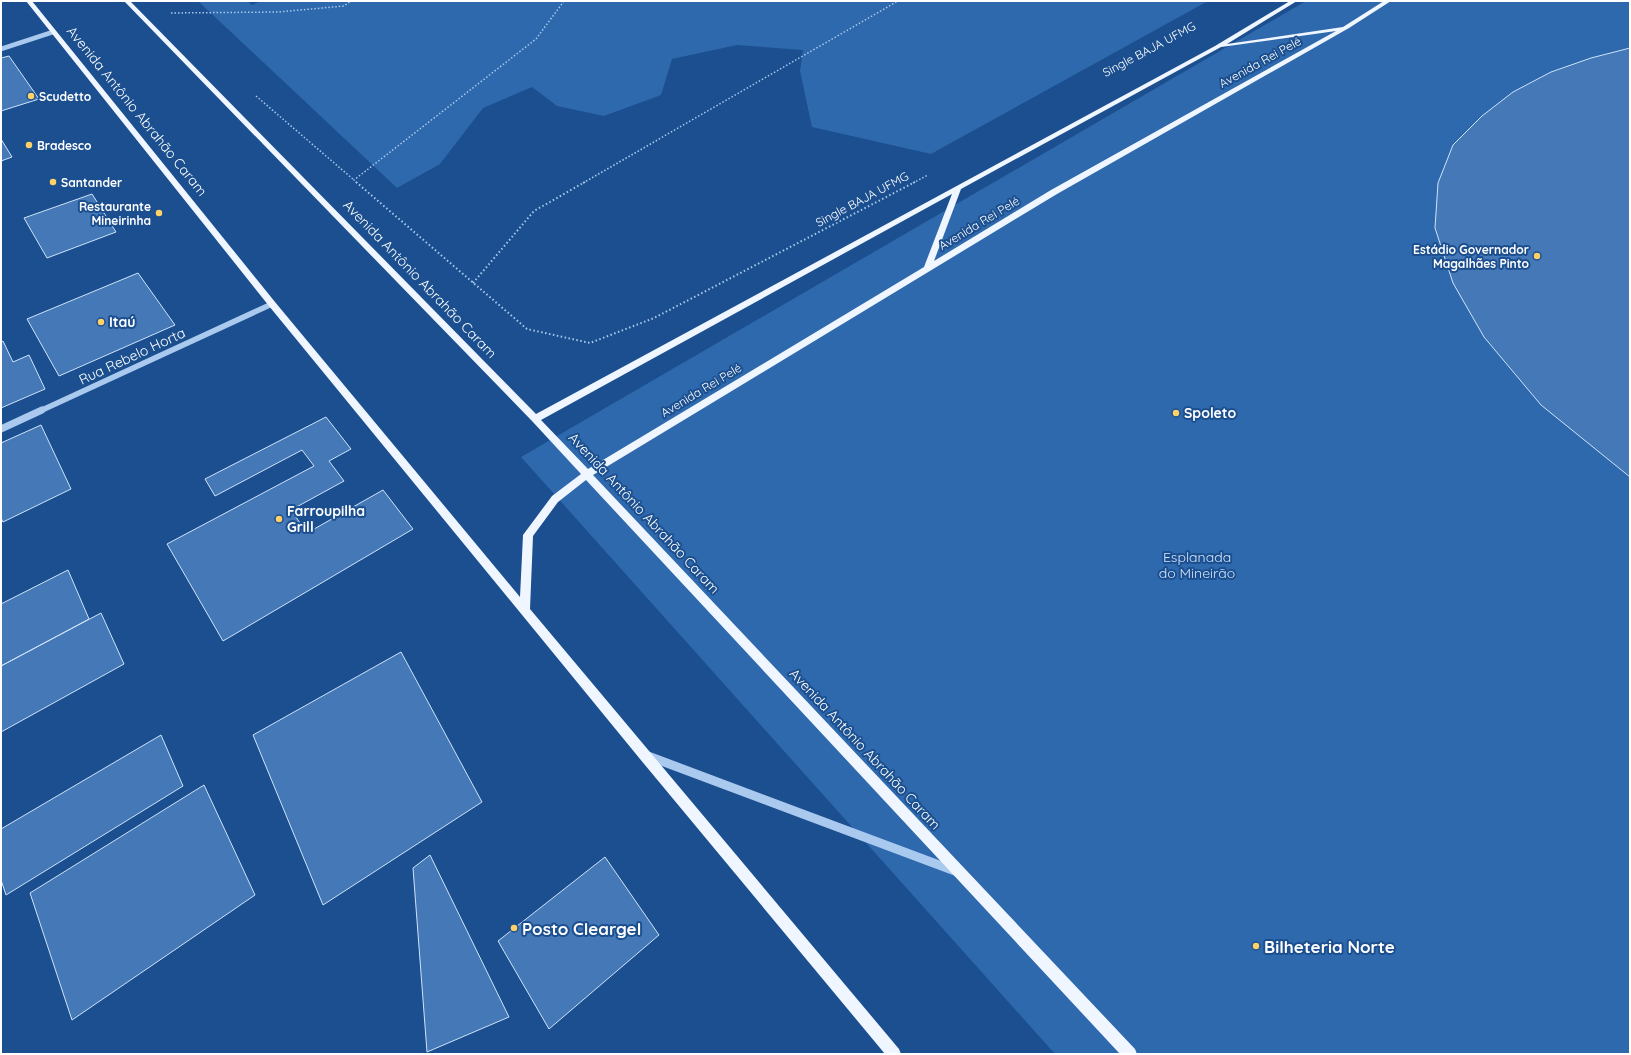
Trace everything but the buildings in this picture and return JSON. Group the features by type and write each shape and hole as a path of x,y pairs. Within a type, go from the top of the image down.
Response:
{"main road":[{"name":"Avenida Antônio Abrahão Caram","path":"29,1 272,304 644,755 894,1054"},
{"name":"Avenida Antônio Abrahão Caram","path":"127,1 535,419 1130,1054"},
{"path":"535,419 1216,47 1294,1"},
{"name":"Avenida Rei Pelé","path":"525,611 528,535 555,499 587,474 1061,188 1347,27 1388,1"},
{"path":"1216,47 1347,27"},
{"path":"928,267 958,187"}],"street":[{"path":"1,49 53,32"},
{"name":"Rua Rebelo Horta","path":"1,429 272,304"},
{"path":"644,755 960,873"}],"path":[{"path":"167,12 278,12 344,6 351,1"},
{"path":"354,180 536,39 564,1"},
{"path":"474,282 534,212 898,1"},
{"name":"Single BAJA UFMG","path":"254,94 527,329 590,343 654,318 929,175"}],"green space":[{"path":"198,1 247,1 252,5 261,1 1208,1 931,154 812,127 800,71 803,50 737,45 672,59 661,95 604,116 557,106 532,87 483,108 440,164 397,188"},
{"name":"Esplanada do Mineirão","path":"1306,1 1630,1 1630,1054 1055,1054 521,457"}],"place":[{"name":"Scudetto","path":"31,96"},
{"name":"Bradesco","path":"29,145"},
{"name":"Santander","path":"53,182"},
{"name":"Restaurante Mineirinha","path":"159,213"},
{"name":"Estádio Governador Magalhães Pinto","path":"1537,256"},
{"name":"Itaú","path":"101,322"},
{"name":"Spoleto","path":"1176,413"},
{"name":"Farroupilha Grill","path":"279,519"},
{"name":"Posto Cleargel","path":"514,928"},
{"name":"Bilheteria Norte","path":"1256,946"}]}
